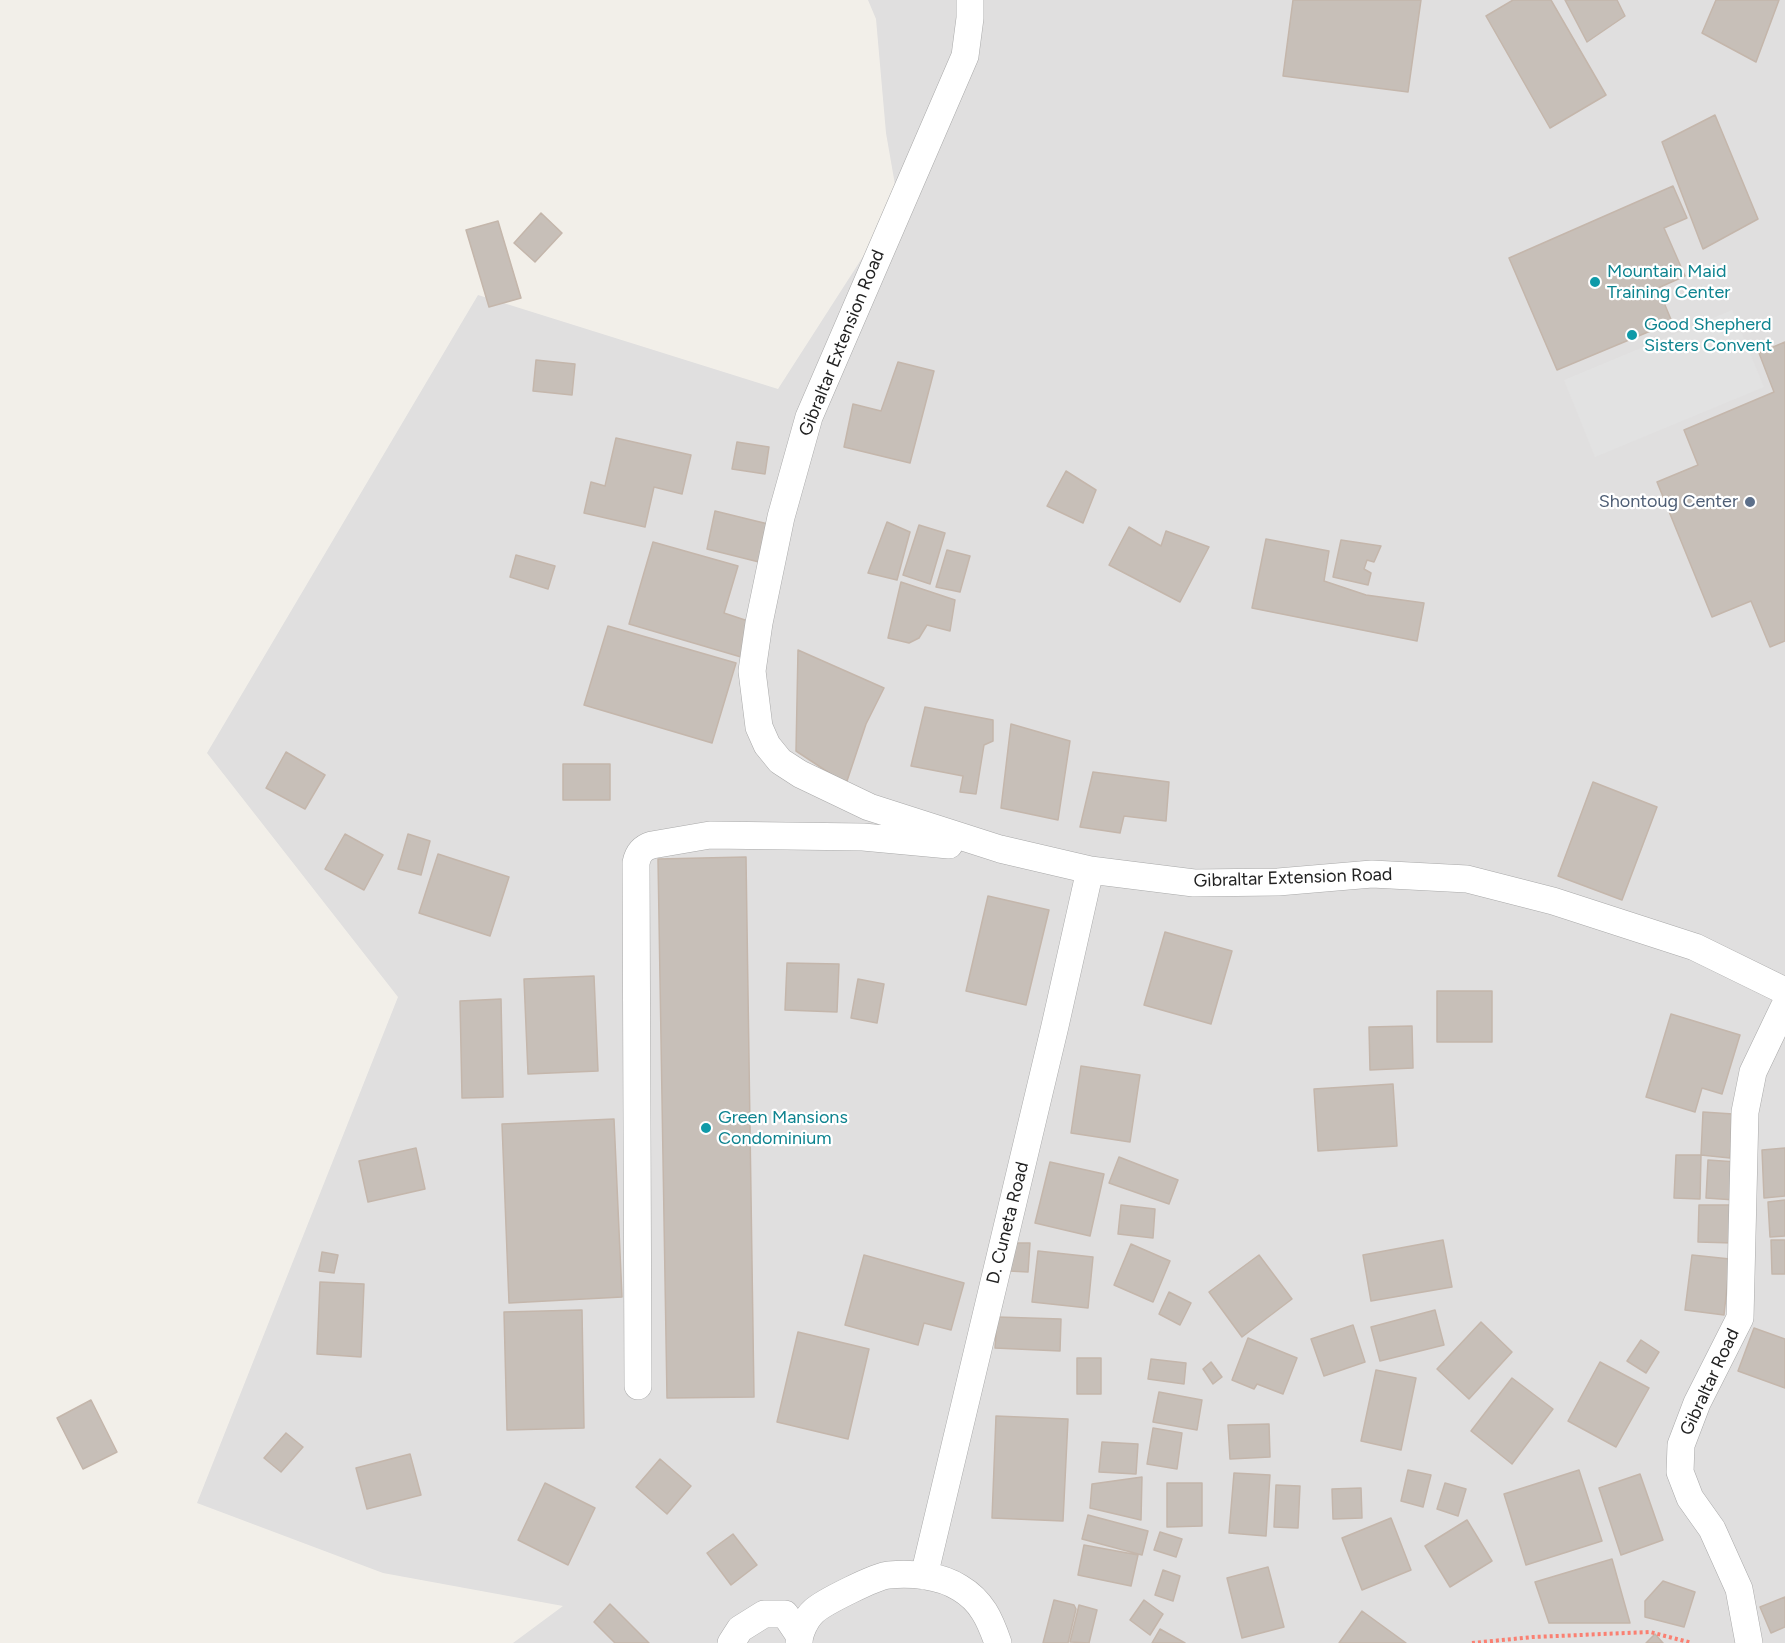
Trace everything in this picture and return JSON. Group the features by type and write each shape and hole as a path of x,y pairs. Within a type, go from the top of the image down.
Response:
{"street":[{"name":"Gibraltar Extension Road","path":"970,0 970,18 964,56 809,417 781,517 759,623 752,671 759,728 767,745 780,761 800,774 869,807 1000,849 1090,870 1194,883 1278,882 1372,874 1467,879 1553,901 1695,947 1785,991"},
{"path":"638,1386 636,875 638,855 644,848 652,845 710,835 863,837 1000,849"},
{"name":"D. Cuneta Road","path":"924,1576 1090,870"},
{"name":"Gibraltar Road","path":"1749,1643 1739,1589 1712,1529 1690,1498 1680,1472 1681,1445 1697,1403 1740,1318 1744,1112 1753,1072 1785,1005"},
{"path":"799,1639 813,1611 845,1593 886,1575 924,1576 959,1587 981,1604 998,1643"},
{"path":"731,1643 740,1629 764,1614 785,1614 799,1639"}],"path":[{"path":"1472,1643 1533,1637 1642,1632 1674,1637 1692,1643"}],"shaded area":[{"path":"868,0 1785,0 1785,1643 513,1643 563,1606 383,1573 197,1503 398,997 207,753 478,295 778,389 898,202 886,133 876,19"},
{"path":"1732,310 1764,387 1595,457 1564,380"}],"building":[{"path":"1293,0 1421,0 1408,92 1283,76"},
{"path":"1513,0 1551,0 1606,95 1550,128 1486,16"},
{"path":"1565,0 1617,0 1625,16 1587,42"},
{"path":"1716,0 1779,0 1756,62 1702,33"},
{"path":"1715,115 1758,219 1703,249 1662,142"},
{"name":"Mountain Maid Training Center","path":"1673,186 1687,218 1664,228 1685,276 1658,288 1672,322 1557,370 1509,258"},
{"path":"541,213 562,233 535,262 514,243"},
{"path":"498,221 521,298 489,307 466,230"},
{"path":"1785,342 1785,641 1770,647 1751,601 1712,617 1657,482 1698,465 1684,430 1774,392 1759,353"},
{"path":"536,360 575,364 572,395 533,391"},
{"path":"898,362 934,371 910,463 844,447 853,404 881,411"},
{"path":"616,438 691,455 682,494 654,487 645,527 584,513 591,482 605,486"},
{"path":"737,442 769,447 765,474 732,469"},
{"path":"1066,471 1096,490 1083,523 1047,506"},
{"path":"715,511 768,524 759,562 707,549"},
{"path":"887,522 910,532 897,580 868,573"},
{"path":"919,525 945,533 930,584 903,575"},
{"path":"1129,527 1161,546 1166,531 1209,547 1180,602 1109,565"},
{"path":"1266,539 1329,551 1324,581 1366,595 1424,603 1417,641 1252,608"},
{"path":"1341,540 1381,546 1374,562 1367,560 1364,569 1371,573 1368,585 1333,577"},
{"path":"653,542 738,566 724,613 751,622 741,657 629,624"},
{"path":"947,550 970,556 960,592 936,587"},
{"path":"516,555 555,566 548,589 510,577"},
{"path":"901,582 955,600 950,631 927,625 919,638 909,643 888,638"},
{"path":"608,626 736,663 712,743 584,705"},
{"path":"798,650 884,688 866,724 846,784 796,751"},
{"path":"925,707 993,720 993,741 984,745 976,794 960,792 963,776 911,766"},
{"path":"1011,724 1070,741 1058,820 1001,808"},
{"path":"286,752 325,775 305,809 266,788"},
{"path":"563,764 610,764 610,800 563,800"},
{"path":"1093,772 1169,782 1166,821 1124,816 1120,833 1080,827"},
{"path":"1593,782 1657,807 1622,900 1558,876"},
{"path":"345,834 383,855 364,890 325,869"},
{"path":"408,834 430,841 421,875 398,869"},
{"path":"438,854 509,877 490,936 419,913"},
{"name":"Green Mansions Condominium","path":"746,857 754,1397 667,1398 658,859"},
{"path":"988,896 1049,910 1026,1005 966,991"},
{"path":"1165,932 1232,951 1211,1024 1144,1005"},
{"path":"787,963 839,964 837,1012 785,1010"},
{"path":"594,976 598,1071 528,1074 524,979"},
{"path":"858,979 884,984 877,1023 851,1018"},
{"path":"1437,991 1492,991 1492,1042 1437,1042"},
{"path":"501,999 503,1097 462,1098 460,1001"},
{"path":"1671,1014 1740,1035 1722,1094 1702,1088 1695,1112 1646,1097"},
{"path":"1412,1026 1413,1068 1370,1070 1369,1027"},
{"path":"1081,1066 1140,1075 1130,1142 1071,1133"},
{"path":"1393,1084 1397,1146 1318,1151 1314,1089"},
{"path":"1703,1112 1733,1114 1730,1158 1701,1155"},
{"path":"614,1119 622,1297 509,1303 502,1124"},
{"path":"416,1148 425,1189 368,1202 359,1161"},
{"path":"1785,1148 1785,1196 1764,1198 1762,1150"},
{"path":"1676,1155 1701,1155 1700,1199 1674,1198"},
{"path":"1119,1157 1178,1180 1169,1204 1109,1183"},
{"path":"1708,1160 1737,1162 1735,1200 1706,1198"},
{"path":"1050,1162 1104,1174 1090,1236 1035,1223"},
{"path":"1785,1200 1785,1236 1770,1237 1768,1202"},
{"path":"1121,1205 1155,1209 1153,1238 1118,1234"},
{"path":"1699,1205 1734,1205 1733,1243 1698,1242"},
{"path":"1443,1240 1452,1287 1371,1301 1363,1255"},
{"path":"1771,1240 1785,1240 1785,1274 1772,1274"},
{"path":"1015,1243 1030,1243 1028,1272 1009,1271"},
{"path":"1131,1244 1170,1261 1153,1302 1114,1285"},
{"path":"1038,1251 1093,1257 1088,1308 1032,1302"},
{"path":"322,1252 338,1255 334,1273 319,1271"},
{"path":"864,1255 964,1283 951,1330 924,1323 918,1345 845,1325"},
{"path":"1259,1255 1292,1299 1242,1337 1209,1292"},
{"path":"1692,1255 1730,1259 1724,1315 1685,1310"},
{"path":"320,1282 364,1284 361,1357 317,1354"},
{"path":"1169,1292 1191,1303 1180,1325 1159,1314"},
{"path":"582,1310 584,1428 507,1430 504,1312"},
{"path":"1435,1310 1444,1345 1380,1361 1371,1327"},
{"path":"997,1317 1061,1319 1060,1351 995,1348"},
{"path":"1481,1322 1512,1352 1469,1399 1437,1369"},
{"path":"1353,1325 1365,1362 1324,1376 1311,1339"},
{"path":"1754,1328 1785,1339 1785,1388 1738,1371"},
{"path":"798,1332 869,1349 848,1439 777,1422"},
{"path":"1248,1338 1297,1358 1283,1394 1257,1384 1254,1389 1232,1380"},
{"path":"1641,1340 1659,1352 1646,1373 1627,1361"},
{"path":"1077,1358 1101,1358 1101,1394 1077,1394"},
{"path":"1151,1359 1186,1363 1184,1384 1148,1379"},
{"path":"1211,1362 1222,1377 1213,1384 1203,1369"},
{"path":"1600,1362 1649,1388 1616,1447 1568,1421"},
{"path":"1376,1370 1416,1378 1401,1450 1361,1441"},
{"path":"1512,1378 1553,1409 1512,1464 1471,1431"},
{"path":"1159,1392 1202,1400 1197,1430 1153,1422"},
{"path":"91,1400 117,1452 83,1469 57,1418"},
{"path":"996,1416 1068,1419 1063,1521 992,1518"},
{"path":"1269,1424 1270,1457 1230,1459 1228,1425"},
{"path":"1153,1428 1182,1433 1177,1469 1147,1464"},
{"path":"286,1433 303,1447 281,1472 264,1458"},
{"path":"1102,1442 1138,1444 1136,1474 1099,1472"},
{"path":"410,1454 421,1495 367,1509 356,1468"},
{"path":"660,1459 691,1486 667,1514 636,1487"},
{"path":"1408,1470 1431,1475 1423,1507 1401,1501"},
{"path":"1579,1470 1602,1541 1526,1565 1504,1494"},
{"path":"1234,1473 1270,1475 1266,1536 1229,1533"},
{"path":"1640,1474 1663,1540 1621,1555 1599,1488"},
{"path":"1142,1477 1141,1520 1090,1508 1092,1484"},
{"path":"545,1483 595,1508 568,1565 518,1540"},
{"path":"1167,1483 1202,1483 1202,1526 1167,1527"},
{"path":"1445,1483 1466,1489 1458,1516 1437,1509"},
{"path":"1276,1485 1300,1486 1298,1528 1274,1527"},
{"path":"1361,1488 1362,1518 1333,1519 1332,1489"},
{"path":"1088,1515 1148,1531 1142,1555 1082,1539"},
{"path":"1391,1518 1411,1570 1362,1590 1342,1538"},
{"path":"1467,1520 1492,1561 1450,1587 1425,1546"},
{"path":"1160,1532 1182,1539 1176,1557 1154,1550"},
{"path":"733,1534 757,1565 731,1585 707,1553"},
{"path":"1084,1545 1138,1555 1131,1586 1078,1575"},
{"path":"1612,1559 1630,1623 1549,1623 1535,1582"},
{"path":"1268,1567 1284,1627 1242,1638 1227,1578"},
{"path":"1163,1570 1180,1576 1173,1601 1155,1595"},
{"path":"1663,1581 1695,1592 1684,1627 1645,1617 1645,1601"},
{"path":"1785,1597 1785,1627 1771,1633 1760,1607"},
{"path":"1054,1600 1074,1605 1076,1609 1068,1643 1043,1643"},
{"path":"1144,1600 1163,1614 1150,1635 1130,1620"},
{"path":"610,1604 649,1643 615,1643 594,1622"},
{"path":"1079,1605 1097,1610 1089,1643 1070,1642"},
{"path":"1362,1611 1406,1643 1339,1643"},
{"path":"1160,1629 1185,1643 1152,1643"},
{"path":"1655,1634 1663,1643 1646,1643"}],"place":[{"name":"Mountain Maid Training Center","path":"1595,282"},
{"name":"Good Shepherd Sisters Convent","path":"1632,335"},
{"name":"Shontoug Center","path":"1750,502"},
{"name":"Green Mansions Condominium","path":"706,1128"}]}
